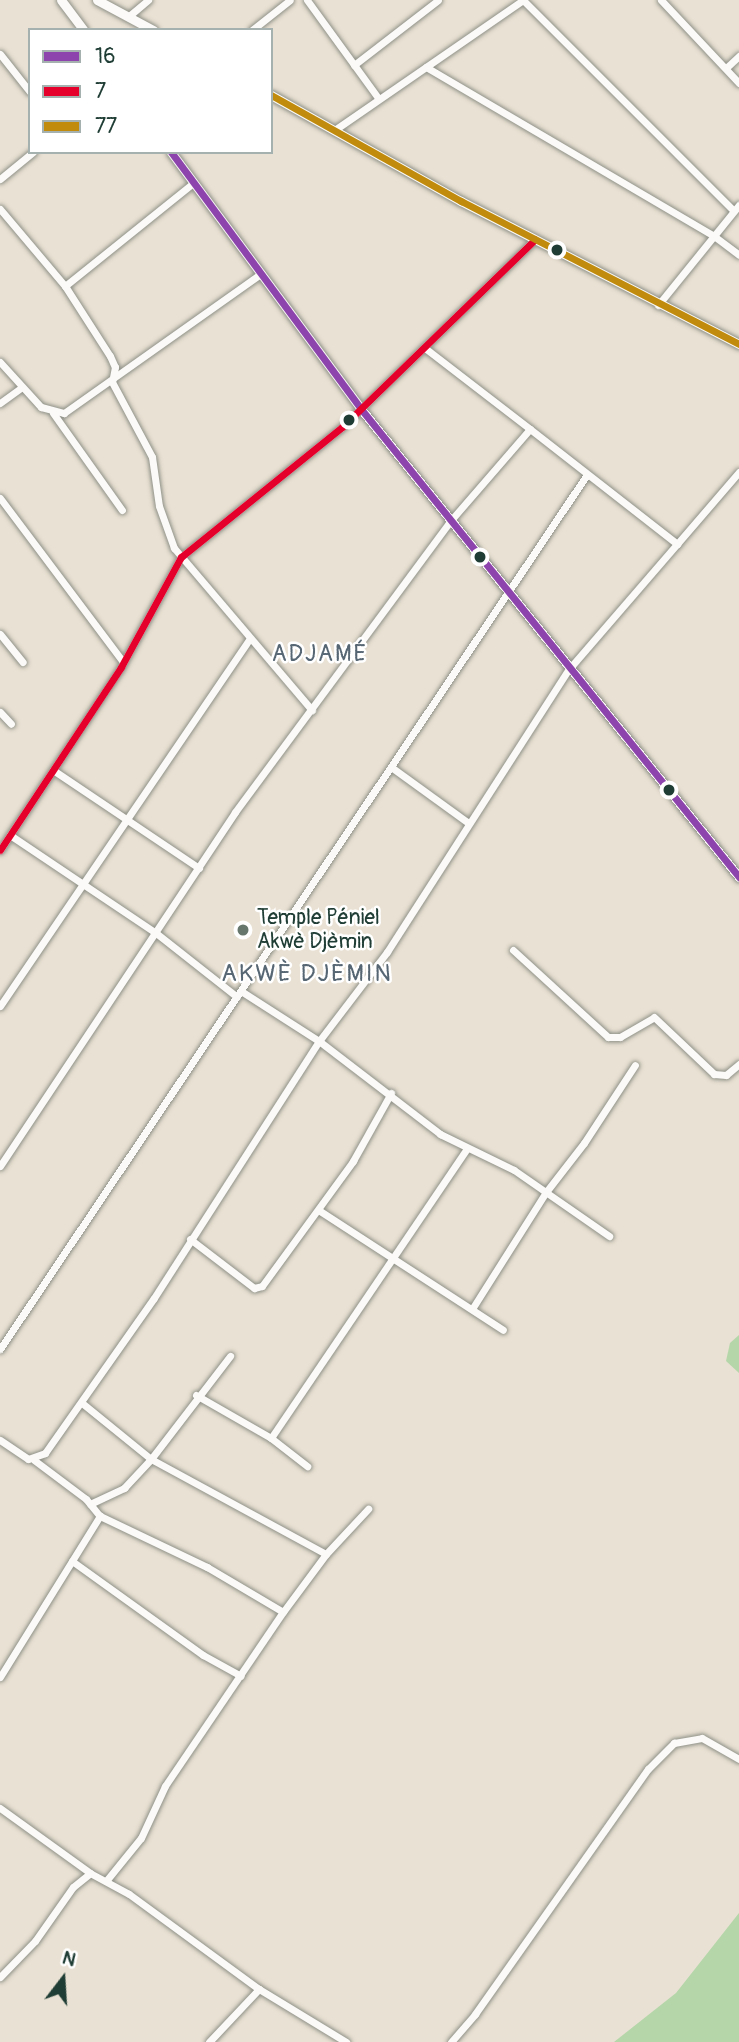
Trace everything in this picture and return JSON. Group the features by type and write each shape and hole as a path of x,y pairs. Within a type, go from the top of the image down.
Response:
{"street":[{"path":"61,0 82,28"},
{"path":"97,0 150,28"},
{"path":"129,16 148,0"},
{"path":"255,28 290,0"},
{"path":"307,0 379,99"},
{"path":"354,65 438,0"},
{"path":"336,130 523,0 736,208 658,305"},
{"path":"663,1 739,83"},
{"path":"0,54 28,89"},
{"path":"726,68 739,57"},
{"path":"426,67 714,236 739,255"},
{"path":"273,96 658,305 739,344"},
{"path":"0,179 31,154"},
{"path":"172,154 361,409 739,877"},
{"path":"65,286 192,184"},
{"path":"0,209 65,286 110,356 115,367 112,382 152,457 165,530 181,557 249,640 312,710"},
{"path":"0,850 123,662 181,557 361,409 426,349 536,239"},
{"path":"53,413 79,407 260,274"},
{"path":"426,349 586,476 677,544"},
{"path":"0,362 21,388 53,413 122,510"},
{"path":"0,403 21,388"},
{"path":"0,1166 199,868 312,710 452,519 530,429"},
{"path":"34,1460 45,1453 82,1403 319,1041 387,952 467,822 569,669 739,471"},
{"path":"0,1349 586,476"},
{"path":"0,498 123,662"},
{"path":"0,634 23,662"},
{"path":"0,1006 249,640"},
{"path":"0,712 10,724"},
{"path":"391,767 467,822"},
{"path":"53,770 199,868"},
{"path":"10,835 84,882 239,994 319,1041 391,1093 440,1134 514,1170 609,1236"},
{"path":"513,950 608,1037 620,1037 653,1017 714,1074 726,1075 739,1064"},
{"path":"472,1309 546,1192 584,1143 635,1065"},
{"path":"190,1239 254,1288 271,1276 320,1211 391,1093"},
{"path":"271,1438 394,1261 467,1148"},
{"path":"320,1211 503,1331"},
{"path":"90,1504 124,1488 151,1459 197,1395 230,1356"},
{"path":"197,1395 271,1438 307,1466"},
{"path":"82,1403 151,1459 327,1554"},
{"path":"0,1440 34,1460 90,1504 100,1516 207,1567 284,1612"},
{"path":"106,1881 141,1838 165,1786 284,1612 327,1554 369,1509"},
{"path":"0,1677 100,1516"},
{"path":"72,1561 203,1655 241,1676"},
{"path":"451,2042 639,1780 674,1743 702,1738 739,1759"},
{"path":"0,1808 259,1989 346,2042"},
{"path":"0,1977 35,1941 73,1887 90,1873"},
{"path":"209,2042 259,1989"}],"green space":[{"path":"739,1335 739,1373 726,1361 730,1343"},
{"path":"739,1913 739,2042 614,2042 676,1993"}],"transit line":[{"name":"77","path":"273,96 461,201 739,344"},
{"name":"16","path":"172,154 361,409 739,877"},
{"name":"7","path":"0,850 121,667 181,557 342,427 535,239"}],"place":[{"name":"Temple Péniel Akwè Djèmin","path":"243,930"}],"district":[{"name":"ADJAMÉ","path":"320,654"},
{"name":"AKWÈ DJÈMIN","path":"307,974"}]}
